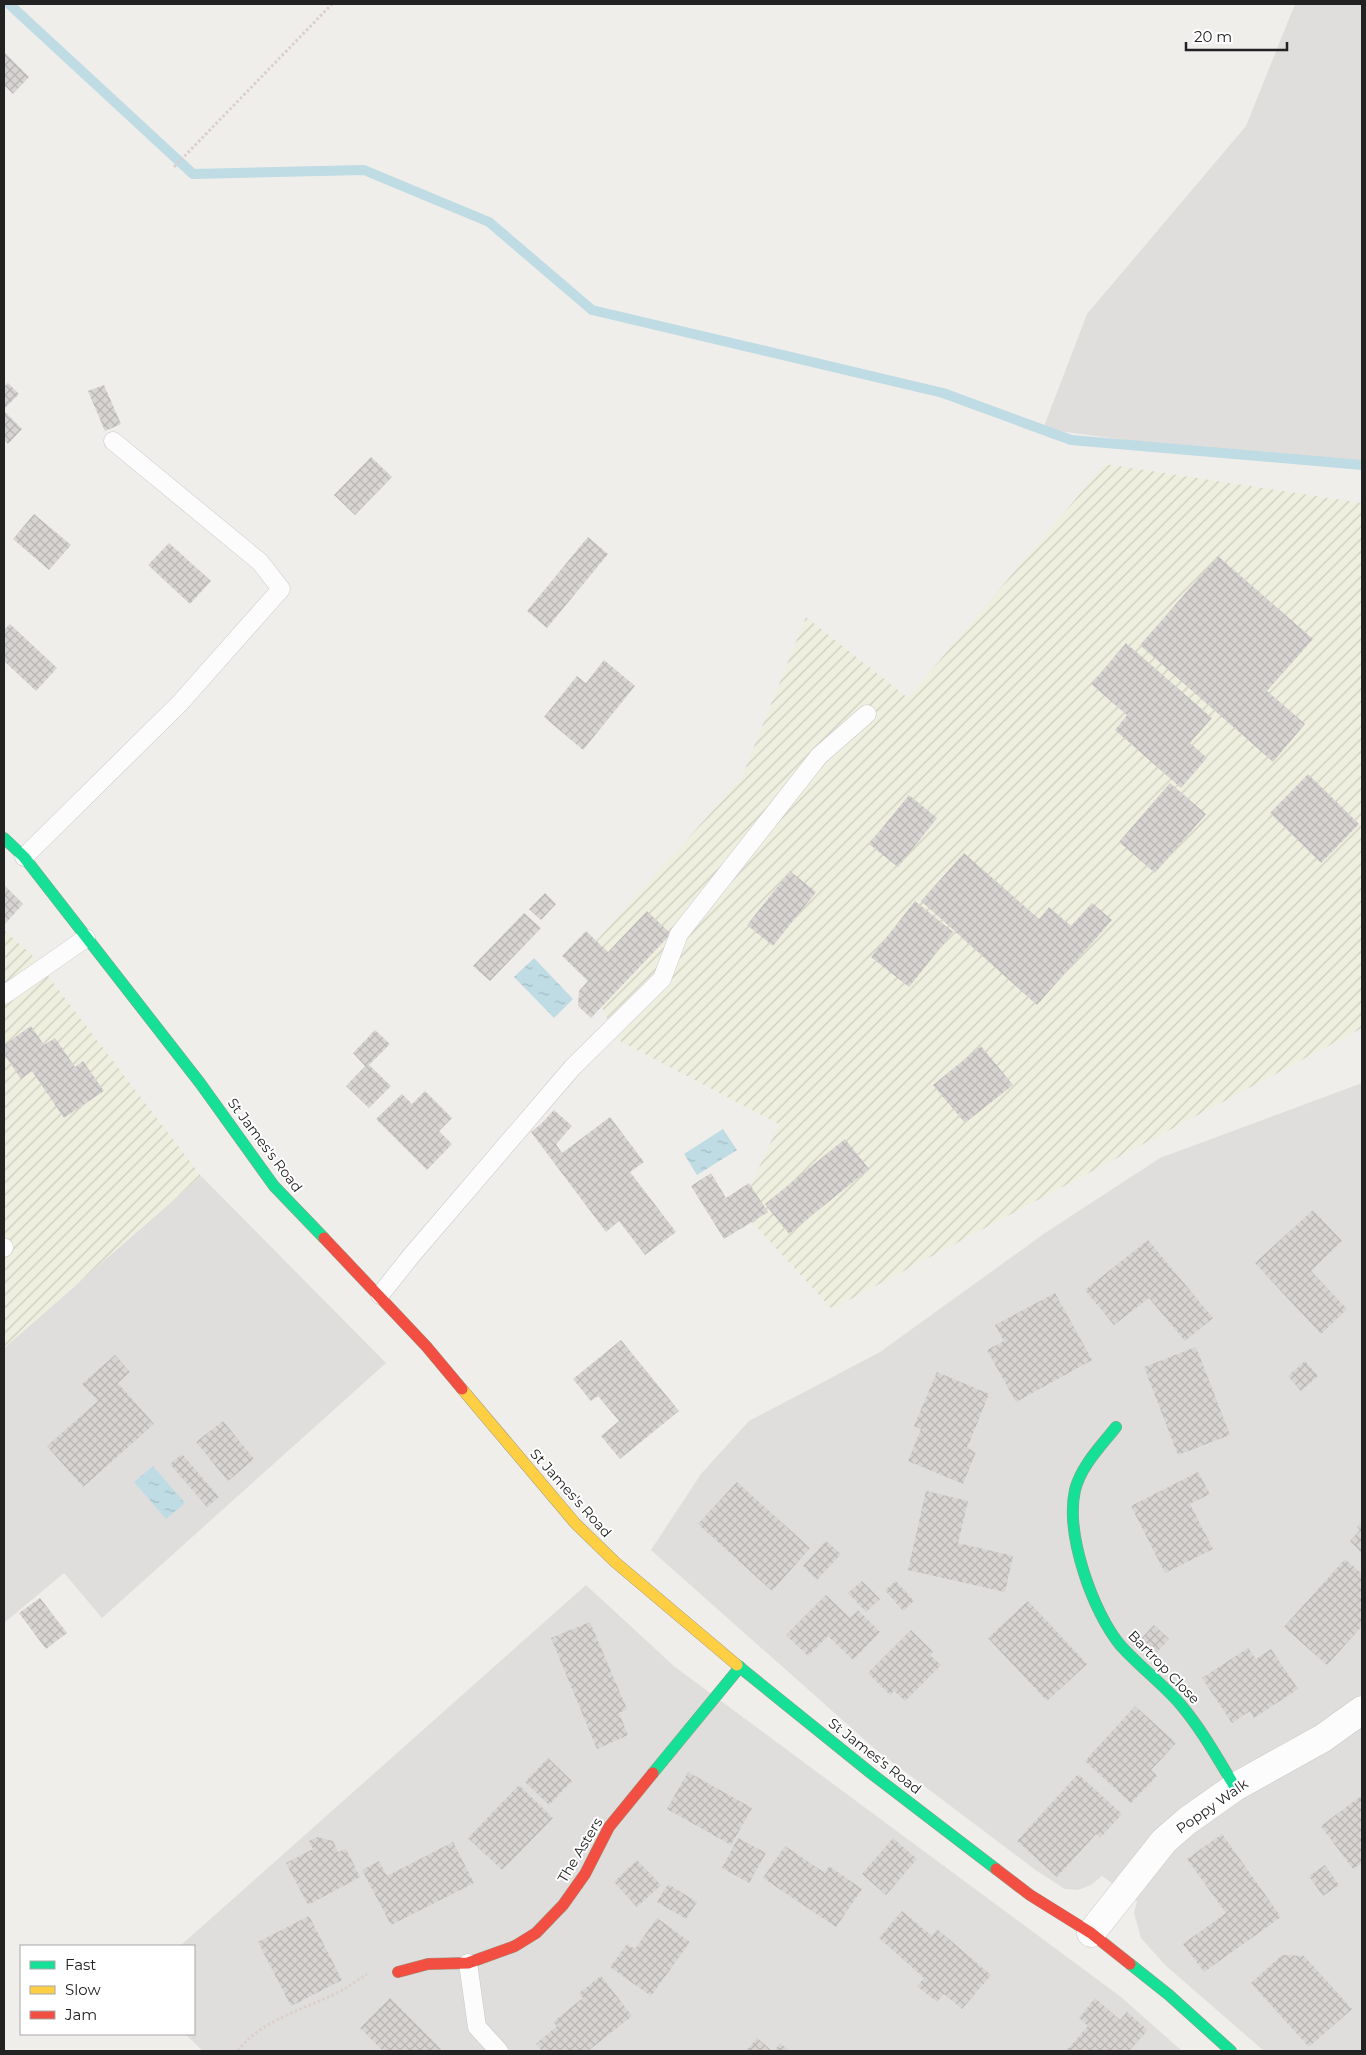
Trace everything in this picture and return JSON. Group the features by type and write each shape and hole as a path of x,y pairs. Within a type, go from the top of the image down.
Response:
{"street":[{"name":"St James's Road","path":"4,838 24,857 200,1083 274,1186 380,1295 426,1346 575,1523 615,1562 872,1774 1030,1895 1091,1934 1169,1995 1231,2051"},
{"name":"Bartrop Close","path":"1116,1427 1083,1472 1075,1490 1072,1512 1076,1540 1099,1610 1114,1637 1179,1703 1200,1729 1235,1787"},
{"name":"The Asters","path":"398,1972 428,1964 468,1963 515,1946 536,1933 564,1905 585,1874 609,1828 740,1667"},
{"name":"Poppy Walk","path":"1091,1934 1164,1841 1187,1821 1235,1787 1323,1738 1362,1710"}],"lane":[{"path":"24,857 180,703 281,589 260,562 113,441"},
{"path":"380,1295 411,1256 572,1068 662,979 679,934 820,756 867,714"},
{"path":"4,995 86,938"},
{"path":"468,1963 477,2026 499,2051"}],"path":[{"path":"174,167 332,4"},
{"path":"238,2051 245,2040 278,2020 348,1987 380,1964 398,1972"}],"shaded area":[{"path":"1295,4 1362,4 1362,465 1231,454 1043,429 1087,314 1246,126"},
{"path":"1362,1083 1362,2051 1264,2051 1165,1965 1141,1938 1134,1913 1137,1901 1102,1876 1091,1885 1078,1890 1065,1889 1037,1871 875,1749 651,1550 701,1474 749,1421 880,1352 1045,1233 1160,1158"},
{"path":"201,1176 386,1363 102,1618 64,1573 4,1623 4,1348"},
{"path":"586,1585 675,1667 1121,1997 1182,2051 203,2051 186,2035 195,2035 195,1945 181,1945"}],"green space":[{"path":"1105,464 1362,503 1362,1028 832,1309 740,1209 779,1124 616,1039 581,958 741,779 806,617 908,698"},
{"path":"4,930 32,955 201,1176 4,1348"}],"water":[{"path":"534,958 573,999 554,1018 514,977"},
{"path":"723,1129 737,1150 697,1175 684,1154"},
{"path":"153,1466 185,1503 166,1519 134,1482"}],"building":[{"path":"4,52 29,77 13,94 4,85"},
{"path":"8,383 19,394 4,409 4,387"},
{"path":"104,385 121,424 105,431 88,391"},
{"path":"4,411 22,429 8,444 4,440"},
{"path":"371,457 392,477 355,515 334,495"},
{"path":"34,514 71,545 49,570 13,539"},
{"path":"588,537 608,554 547,628 527,611"},
{"path":"169,543 211,581 190,604 148,565"},
{"path":"1218,556 1313,639 1267,691 1305,724 1273,762 1140,645"},
{"path":"10,624 57,668 36,691 4,661 4,630"},
{"path":"1126,643 1212,718 1190,743 1207,758 1181,788 1115,730 1127,715 1091,684"},
{"path":"604,660 635,686 583,750 544,717 577,676 586,683"},
{"path":"1308,774 1359,824 1321,863 1270,813"},
{"path":"1170,783 1206,814 1155,873 1119,842"},
{"path":"909,795 937,818 898,867 869,844"},
{"path":"964,853 1039,919 1049,907 1071,926 1092,903 1112,920 1037,1005 921,901"},
{"path":"790,871 816,892 773,946 747,925"},
{"path":"4,885 23,904 4,925"},
{"path":"545,893 556,904 541,920 529,909"},
{"path":"915,901 953,932 909,987 871,957"},
{"path":"647,911 671,934 591,1018 578,1006 579,991 588,981 562,956 586,931 608,952"},
{"path":"524,913 541,928 490,981 473,966"},
{"path":"31,1026 44,1045 55,1038 75,1067 83,1061 104,1091 64,1118 32,1071 21,1079 4,1054 4,1045"},
{"path":"375,1030 390,1044 369,1065 391,1086 369,1108 346,1086 365,1066 353,1053"},
{"path":"981,1046 1013,1085 965,1123 933,1085"},
{"path":"425,1091 452,1118 439,1131 452,1144 427,1170 376,1119 402,1094 412,1104"},
{"path":"554,1110 572,1126 556,1144 562,1153 610,1117 644,1162 630,1172 676,1232 645,1255 619,1221 606,1232 531,1132"},
{"path":"845,1139 869,1169 789,1234 765,1204"},
{"path":"711,1173 726,1198 749,1183 768,1212 724,1239 691,1186"},
{"path":"1313,1210 1342,1241 1311,1271 1347,1309 1321,1334 1255,1263"},
{"path":"1148,1240 1213,1318 1185,1341 1149,1298 1114,1325 1085,1290"},
{"path":"1055,1293 1092,1360 1016,1402 987,1350 1004,1341 995,1325"},
{"path":"621,1340 679,1411 620,1459 601,1436 619,1421 598,1396 591,1401 573,1379"},
{"path":"1196,1347 1230,1435 1178,1455 1144,1367"},
{"path":"115,1355 130,1372 118,1383 154,1424 83,1487 47,1446 98,1401 82,1384"},
{"path":"1305,1361 1318,1376 1301,1391 1288,1376"},
{"path":"937,1372 989,1394 967,1448 976,1452 963,1484 908,1461 921,1429 914,1426"},
{"path":"223,1421 254,1459 228,1481 196,1442"},
{"path":"182,1454 219,1497 207,1507 170,1464"},
{"path":"1198,1472 1210,1494 1190,1504 1213,1549 1165,1573 1131,1506"},
{"path":"737,1482 810,1548 772,1591 698,1524"},
{"path":"926,1491 968,1501 958,1543 1013,1556 1005,1592 908,1570"},
{"path":"1362,1521 1362,1553 1350,1541 1360,1530 1357,1527"},
{"path":"826,1541 841,1554 817,1580 803,1566"},
{"path":"1345,1559 1362,1574 1362,1626 1327,1665 1284,1627"},
{"path":"862,1581 880,1599 866,1612 848,1593"},
{"path":"896,1581 914,1601 903,1611 885,1590"},
{"path":"826,1595 850,1618 858,1610 880,1632 853,1660 828,1636 808,1656 786,1635"},
{"path":"40,1598 67,1633 46,1649 19,1613"},
{"path":"1028,1601 1087,1664 1047,1701 988,1638"},
{"path":"590,1622 627,1709 619,1713 628,1735 597,1749 551,1638"},
{"path":"1154,1625 1169,1639 1155,1654 1140,1640"},
{"path":"911,1630 933,1652 930,1655 941,1665 905,1701 894,1691 890,1695 868,1673"},
{"path":"1248,1648 1256,1659 1271,1649 1298,1689 1254,1718 1250,1711 1232,1723 1202,1678"},
{"path":"1135,1706 1176,1743 1151,1770 1157,1776 1131,1803 1085,1761"},
{"path":"548,1758 572,1781 549,1805 525,1782"},
{"path":"688,1772 752,1808 731,1845 667,1809"},
{"path":"1078,1774 1122,1814 1100,1838 1096,1834 1057,1877 1017,1841"},
{"path":"519,1785 553,1818 502,1870 468,1838"},
{"path":"1362,1795 1362,1863 1353,1869 1321,1826"},
{"path":"1222,1834 1281,1917 1204,1972 1183,1944 1226,1913 1187,1859"},
{"path":"317,1837 333,1841 338,1852 346,1849 360,1877 308,1905 286,1863 313,1849 309,1841"},
{"path":"738,1838 766,1853 749,1883 722,1868"},
{"path":"893,1838 917,1859 886,1895 862,1874"},
{"path":"453,1842 474,1883 391,1925 362,1870 379,1861 387,1876"},
{"path":"785,1846 825,1873 829,1866 862,1889 836,1927 763,1878"},
{"path":"637,1860 661,1885 637,1907 614,1882"},
{"path":"1325,1865 1339,1885 1323,1896 1309,1876"},
{"path":"668,1884 697,1902 686,1919 657,1902"},
{"path":"902,1911 932,1936 937,1929 991,1975 962,2009 944,1994 937,2002 917,1986 924,1978 879,1938"},
{"path":"309,1916 342,1980 291,2006 258,1942"},
{"path":"657,1918 690,1942 651,1996 610,1967 627,1944 635,1949"},
{"path":"1282,1955 1304,1956 1352,2009 1309,2047 1251,1983"},
{"path":"601,1976 632,2016 588,2051 542,2051 536,2044 557,2026 553,2022 583,1998 579,1993"},
{"path":"390,1998 441,2049 439,2051 383,2051 360,2028"},
{"path":"1095,1998 1120,2020 1127,2012 1148,2030 1129,2051 1066,2051 1088,2026 1079,2018"},
{"path":"757,2038 772,2051 746,2051"},
{"path":"780,2043 790,2051 774,2051"}],"waterway":[{"path":"9,4 193,174 364,170 489,222 592,310 943,393 1071,440 1362,465"}],"traffic: fast":[{"path":"4,838 24,857 200,1083 274,1186 324,1238"},
{"path":"1116,1427 1087,1465 1075,1490 1073,1508 1074,1528 1084,1572 1092,1594 1111,1632 1121,1646 1174,1697 1189,1715 1210,1745 1235,1787"},
{"path":"737,1665 872,1774 996,1869"},
{"path":"653,1773 740,1667"},
{"path":"1130,1964 1169,1995 1231,2051"}],"traffic: slow":[{"path":"462,1389 575,1523 615,1562 737,1665"}],"traffic: jam":[{"path":"324,1238 426,1346 462,1389"},
{"path":"398,1972 428,1964 468,1963 515,1946 536,1933 563,1905 585,1874 609,1827 653,1773"},
{"path":"996,1869 1030,1895 1091,1933 1130,1964"}]}
